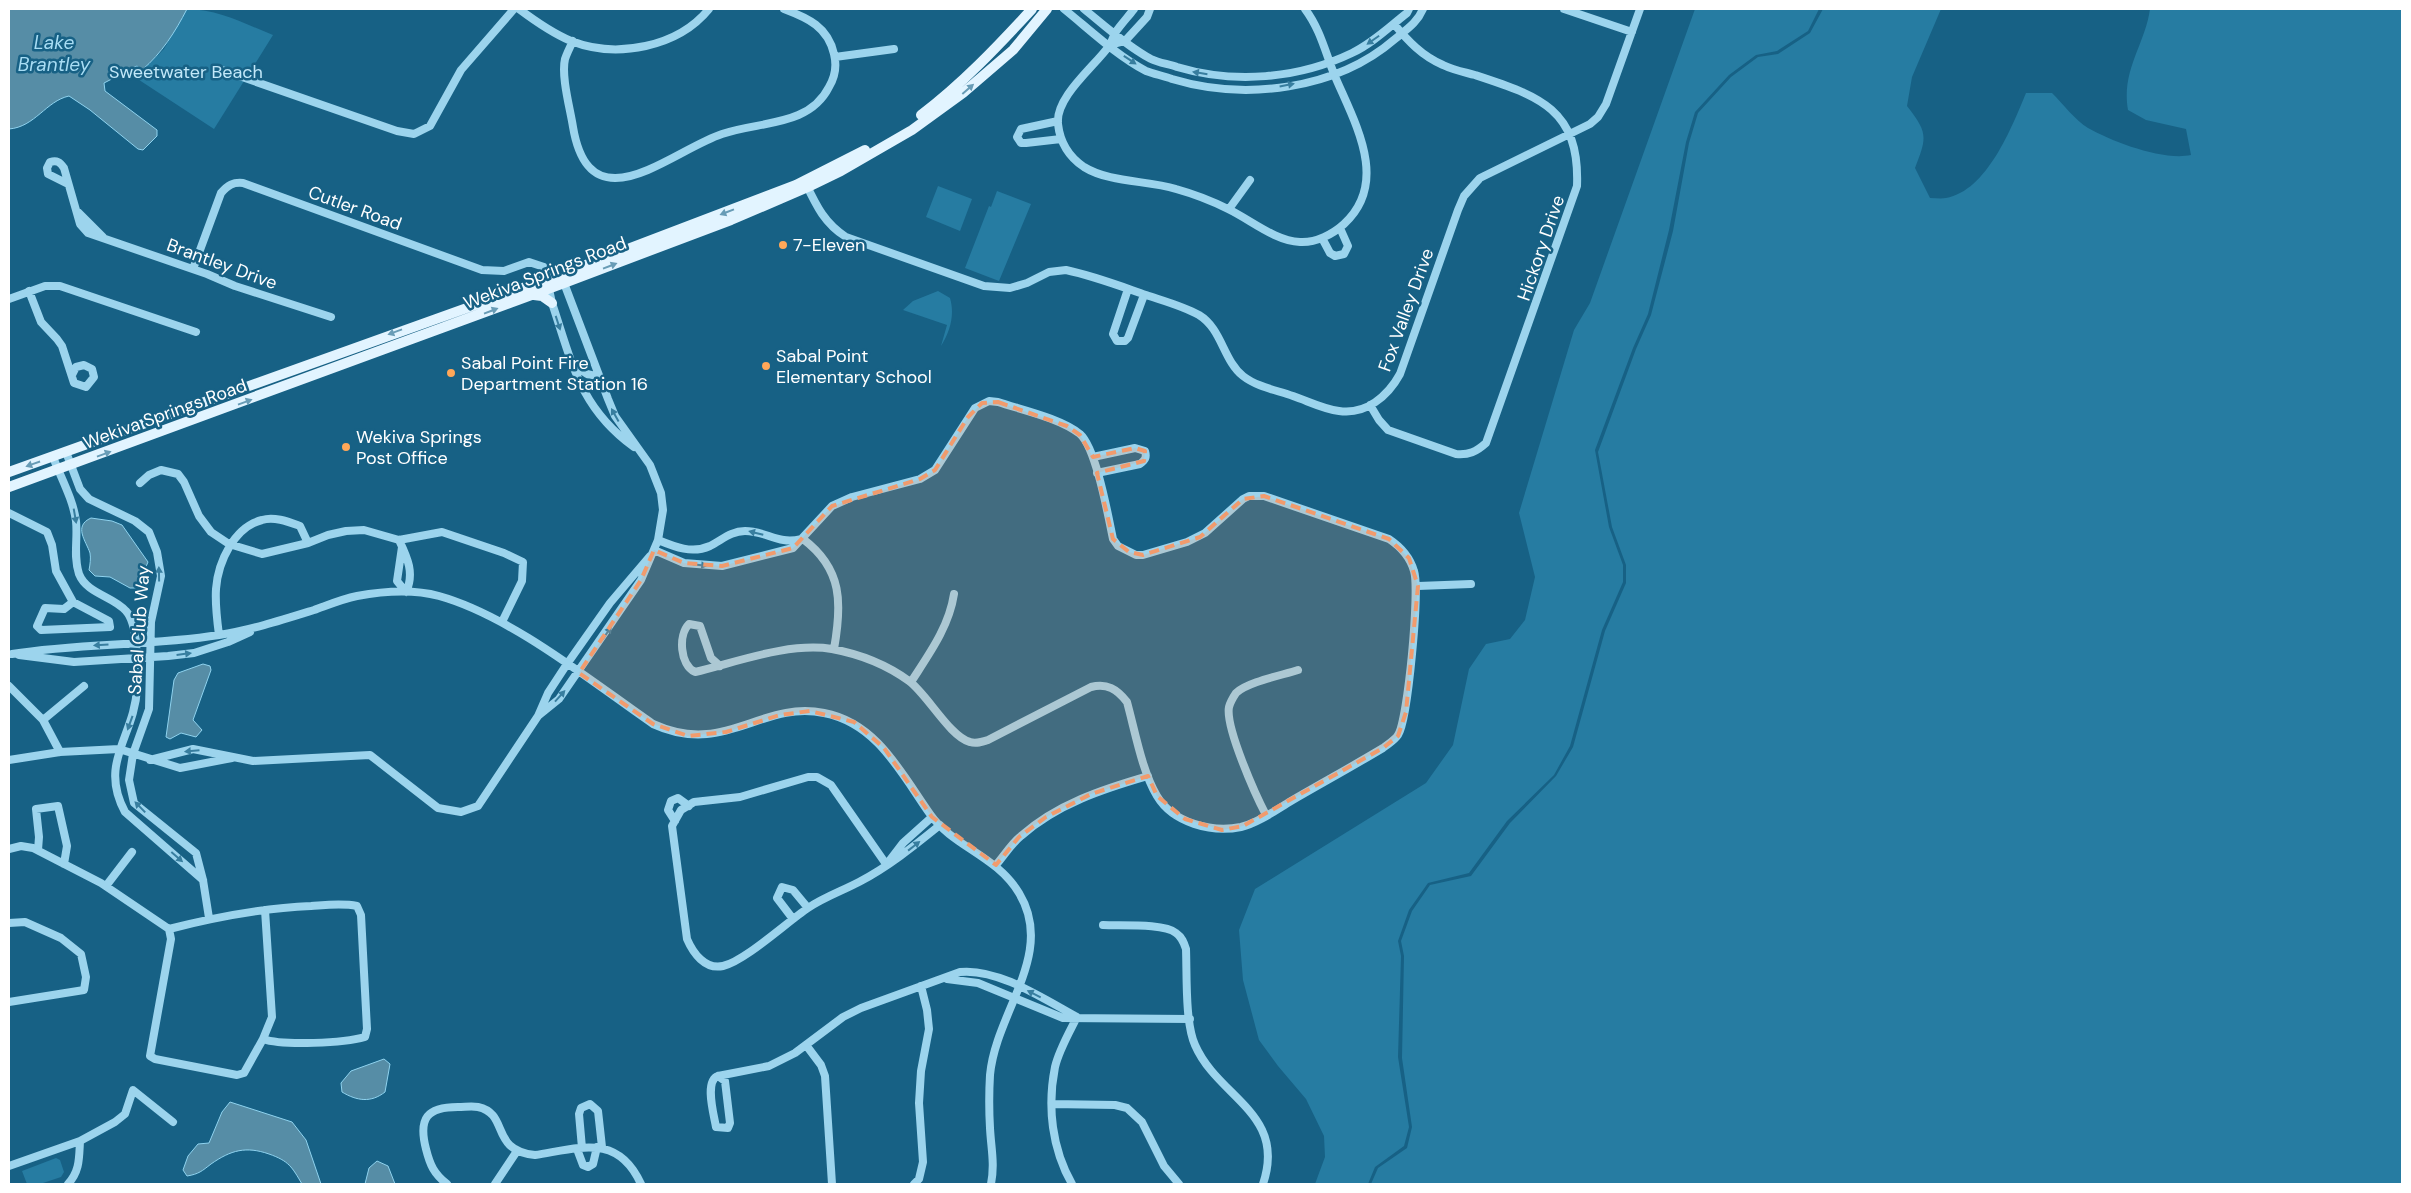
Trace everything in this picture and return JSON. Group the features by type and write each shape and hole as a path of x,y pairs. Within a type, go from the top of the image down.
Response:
{"main road":[{"name":"Wekiva Springs Road","path":"9,487 58,471 564,284 731,220 806,184 898,134 950,93 998,46 1032,9"},
{"name":"Wekiva Springs Road","path":"9,472 841,171 912,130 963,93 1013,50 1047,9"},
{"path":"534,295 542,296 552,303"},
{"path":"441,316 445,328"},
{"path":"359,346 364,357"}],"street":[{"path":"222,70 397,131 414,134 430,126 461,70 514,9"},
{"path":"519,9 551,31 572,41 589,46 628,49 669,39 700,20 709,9"},
{"path":"572,41 564,69 576,141 590,168 611,178 626,178 646,172 721,134 800,115 815,106 827,92 834,79 835,57 831,43 816,23 784,9"},
{"path":"1064,9 1147,71 1189,84 1232,91 1265,89 1334,74 1358,64 1380,52 1418,21 1423,9"},
{"path":"1084,9 1114,34 1152,60 1192,72 1225,77 1263,77 1330,62 1352,53 1373,41 1407,13 1409,9"},
{"path":"1134,9 1114,34 1110,45 1080,79 1063,104 1058,121 1060,138 1075,160 1087,168 1107,176 1177,189 1228,209 1284,239 1301,242 1322,238 1340,228 1356,209 1367,182 1364,150 1357,127 1348,102 1334,74 1320,35 1305,9"},
{"path":"1110,45 1125,42 1147,17 1150,9"},
{"path":"1564,9 1632,32"},
{"name":"Fox Valley Drive","path":"806,184 822,217 832,228 846,236 984,286 1010,288 1027,283 1048,272 1066,270 1186,309 1208,322 1218,336 1233,365 1243,376 1256,383 1341,412 1370,405 1384,398 1400,374 1458,210 1472,185 1480,178 1569,132 1590,124 1598,117 1606,104 1640,9"},
{"name":"Hickory Drive","path":"1370,405 1388,430 1456,454 1468,454 1478,451 1486,443 1576,196 1578,174 1574,148 1569,132 1560,117 1535,97 1442,65 1416,49 1394,24"},
{"path":"835,57 894,49"},
{"path":"1222,89 1225,77"},
{"path":"1058,121 1028,126 1021,129 1017,137 1021,143 1060,138"},
{"path":"1228,209 1250,180"},
{"name":"Cutler Road","path":"193,269 221,193 227,186 243,183 482,270 504,271 528,262 544,267 564,284"},
{"name":"Brantley Drive","path":"68,184 77,211 90,230 103,237 235,286 331,317"},
{"path":"1322,238 1330,253 1335,256 1344,254 1348,246 1340,228"},
{"path":"555,276 549,289 552,303 581,386 601,419 613,432 638,450"},
{"path":"538,716 559,699 579,673 641,580 658,540 663,510 661,493 650,465 615,416 564,284"},
{"path":"9,299 45,286 71,288 196,332"},
{"path":"1128,289 1113,334 1117,341 1125,341 1128,338 1144,295"},
{"path":"29,291 41,322 57,339 72,375"},
{"path":"572,362 579,371 599,377"},
{"path":"654,550 684,563 722,566 794,548 832,506 852,497 920,479 935,470 942,462 968,417 982,403 998,402 1067,426 1084,439 1093,457 1113,539 1118,546 1136,555 1143,555 1200,537 1243,499 1249,496 1264,496 1389,538 1409,558 1418,586 1406,712 1398,736 1383,748 1266,816 1243,826 1222,830 1200,826 1167,808 1157,796 1148,776 1127,702 1122,695 1106,685 1091,687 988,740 974,743 960,738 911,682 884,665 834,649 796,647 720,666 695,672 686,666 684,661 684,634 689,624 700,626 711,658 720,666"},
{"path":"1093,457 1135,448 1145,451 1144,461 1140,464 1096,472"},
{"name":"Sabal Club Way","path":"66,452 80,489 89,499 135,521 149,532 158,552 161,576 151,622 149,709 133,754 129,780 134,804 196,853 203,880 209,918"},
{"name":"Sabal Club Way","path":"53,457 74,514 76,523 75,556 80,576 92,590 115,601 126,611 133,622 137,688 133,716 118,749 114,770 119,801 125,812 203,880"},
{"path":"140,483 149,475 161,470 178,474 184,482 199,516 211,532 229,544 262,554 308,543 328,535 364,530 400,543 442,532 504,553 522,562 522,581 502,622"},
{"path":"9,513 47,532 52,545 56,571 72,602 109,621 110,627 41,630 37,626 45,608 64,610 72,602"},
{"path":"219,635 216,588 218,573 229,544 249,526 263,519 283,520 300,526 308,543"},
{"path":"658,540 688,550 705,547 734,532 746,531 779,541 790,542 803,539 818,550 832,573 838,592 839,619 834,649"},
{"path":"400,543 397,581 406,592"},
{"path":"400,543 410,570 411,581 406,592"},
{"path":"150,760 193,750 220,753 253,762 370,755 438,808 461,812 478,806 538,716 548,693 566,664 610,603 654,550"},
{"path":"1418,586 1471,584"},
{"path":"10,654 74,662 194,652 228,642 261,627 356,596 406,592 439,596 502,622 652,724 669,732 688,736 726,732 780,715 800,712 823,712 854,722 884,748 932,817 940,825 996,865 1011,880 1030,914 1033,940 1027,968 995,1044 990,1076 990,1129 994,1158 991,1184"},
{"path":"911,682 942,632 952,610 954,594"},
{"path":"10,654 46,648 150,642 219,635 261,627"},
{"path":"1266,816 1249,781 1230,719 1229,707 1236,693 1247,686 1298,670"},
{"path":"9,686 43,720 60,752"},
{"path":"43,720 84,686"},
{"path":"9,760 60,752 118,749 180,768 233,758"},
{"path":"996,865 1019,837 1046,817 1091,794 1148,776"},
{"path":"886,864 831,785 817,777 808,777 740,797 694,802 681,810 672,826 687,939 694,954 701,961 717,967 736,961 808,908 860,882 909,850 940,825"},
{"path":"675,821 668,810 671,801 678,798 689,806"},
{"path":"38,850 39,837 36,809 58,806 67,846 64,864"},
{"path":"886,864 903,843 932,817"},
{"path":"9,848 22,846 38,850 106,886 169,929 171,939 150,1056 163,1061 237,1076 244,1073 272,1016 265,910"},
{"path":"106,886 132,852"},
{"path":"793,919 777,898 782,887 792,890 808,908"},
{"path":"169,929 209,918 265,910 346,904 357,906 361,915 367,1029 365,1036 354,1040 292,1043 262,1039"},
{"path":"9,923 25,922 61,938 81,954 86,977 84,990 9,1002"},
{"path":"1103,925 1165,928 1175,932 1183,939 1186,949 1190,1019 1194,1043 1203,1060 1252,1112 1262,1128 1266,1141 1268,1162 1262,1184"},
{"path":"718,1076 725,1081 730,1123 728,1128 724,1129 716,1127 710,1084 714,1077 718,1076 769,1066 806,1045 843,1017 878,1000 960,972 972,971 988,974 1019,987 1077,1017"},
{"path":"943,979 978,983 1063,1018 1190,1019"},
{"path":"914,1184 919,1178 923,1162 919,1103 921,1070 929,1029 927,1010 920,986"},
{"path":"1072,1184 1060,1160 1055,1140 1052,1104 1055,1067 1077,1017"},
{"path":"806,1045 821,1065 825,1076 832,1184"},
{"path":"9,1166 80,1141 108,1126 124,1114 133,1090 173,1122"},
{"path":"585,1104 590,1104 598,1111 600,1147 593,1164 588,1167 581,1162 579,1114 585,1104"},
{"path":"1052,1104 1115,1105 1127,1108 1142,1122 1164,1166 1180,1184"},
{"path":"447,1184 437,1176 430,1166 422,1129 430,1112 440,1107 477,1107 484,1109 493,1115 499,1123 502,1137 517,1151 535,1155 600,1147 614,1151 625,1159 635,1171 641,1184"},
{"path":"68,1184 76,1176 78,1169 80,1141"},
{"path":"496,1184 517,1151"}],"highlighted area":[{"path":"998,402 1067,426 1080,435 1093,457 1135,448 1145,451 1144,461 1097,473 1113,539 1129,552 1143,555 1200,537 1243,499 1264,496 1389,539 1409,558 1415,572 1418,586 1406,712 1398,736 1383,748 1243,826 1222,830 1185,819 1157,796 1148,776 1091,794 1046,817 1019,837 996,865 932,817 884,748 854,722 810,711 780,715 726,732 688,736 653,724 579,673 641,580 654,550 684,563 722,566 793,548 832,506 920,479 935,470 968,417 982,403"}],"green space":[{"name":"Sweetwater Beach","path":"187,9 220,14 273,35 248,75 220,66 218,72 244,81 214,129 130,74 139,68 143,70 164,49"},
{"path":"1695,9 1819,9 1808,31 1777,51 1756,55 1729,75 1695,112 1686,142 1669,230 1648,314 1633,348 1595,450 1609,527 1623,565 1623,582 1602,630 1570,746 1554,775 1507,821 1469,873 1428,883 1409,910 1398,941 1401,956 1398,1057 1409,1127 1404,1146 1375,1167 1368,1184 1315,1184 1325,1157 1324,1136 1306,1099 1259,1040 1243,980 1239,930 1255,889 1426,783 1453,745 1469,669 1486,644 1510,639 1525,620 1535,577 1519,513 1574,330 1590,303"},
{"path":"1823,9 1941,9 1912,77 1907,106 1919,123 1923,136 1922,149 1915,168 1930,198 1946,198 1961,193 1986,171 2005,139 2026,93 2052,93 2083,125 2124,144 2153,153 2180,156 2191,155 2186,129 2146,120 2128,110 2128,82 2150,9 2402,9 2402,1184 1371,1184 1378,1168 1407,1148 1412,1127 1402,1058 1404,956 1401,941 1412,911 1430,885 1471,876 1510,823 1556,776 1573,747 1605,631 1626,583 1626,565 1612,527 1598,452 1636,349 1651,315 1673,231 1689,143 1698,113 1731,77 1758,57 1778,54 1810,33"},
{"path":"938,186 972,199 960,231 926,217"},
{"path":"997,191 1031,204 999,281 965,268 989,206 991,207"},
{"path":"938,291 950,298 952,311 949,329 941,346 947,325 903,310 913,301"},
{"path":"56,1158 60,1160 64,1172 61,1177 40,1184 27,1184 22,1171"}],"water":[{"name":"Lake Brantley","path":"9,9 187,9 168,42 142,70 137,66 104,83 105,91 157,130 157,136 143,150 138,149 90,110 69,96 54,103 26,124 9,129"},
{"path":"91,518 112,521 122,525 148,562 137,588 130,588 110,577 95,576 89,570 90,553 82,534 82,529 86,521"},
{"path":"203,664 210,666 211,670 193,720 202,730 196,737 181,733 170,739 166,737 174,680 178,673"},
{"path":"384,1059 390,1064 385,1092 380,1096 364,1100 342,1092 341,1083 351,1071"},
{"path":"230,1102 292,1122 306,1140 321,1184 302,1184 286,1162 269,1154 253,1150 225,1155 200,1172 187,1176 183,1170 188,1156 198,1144 209,1143 222,1112"},
{"path":"377,1161 388,1166 395,1184 365,1184 369,1168"}],"place":[{"name":"7-Eleven","path":"783,245"},
{"name":"Sabal Point Elementary School","path":"766,366"},
{"name":"Sabal Point Fire Department Station 16","path":"451,373"},
{"name":"Wekiva Springs Post Office","path":"346,447"}]}
